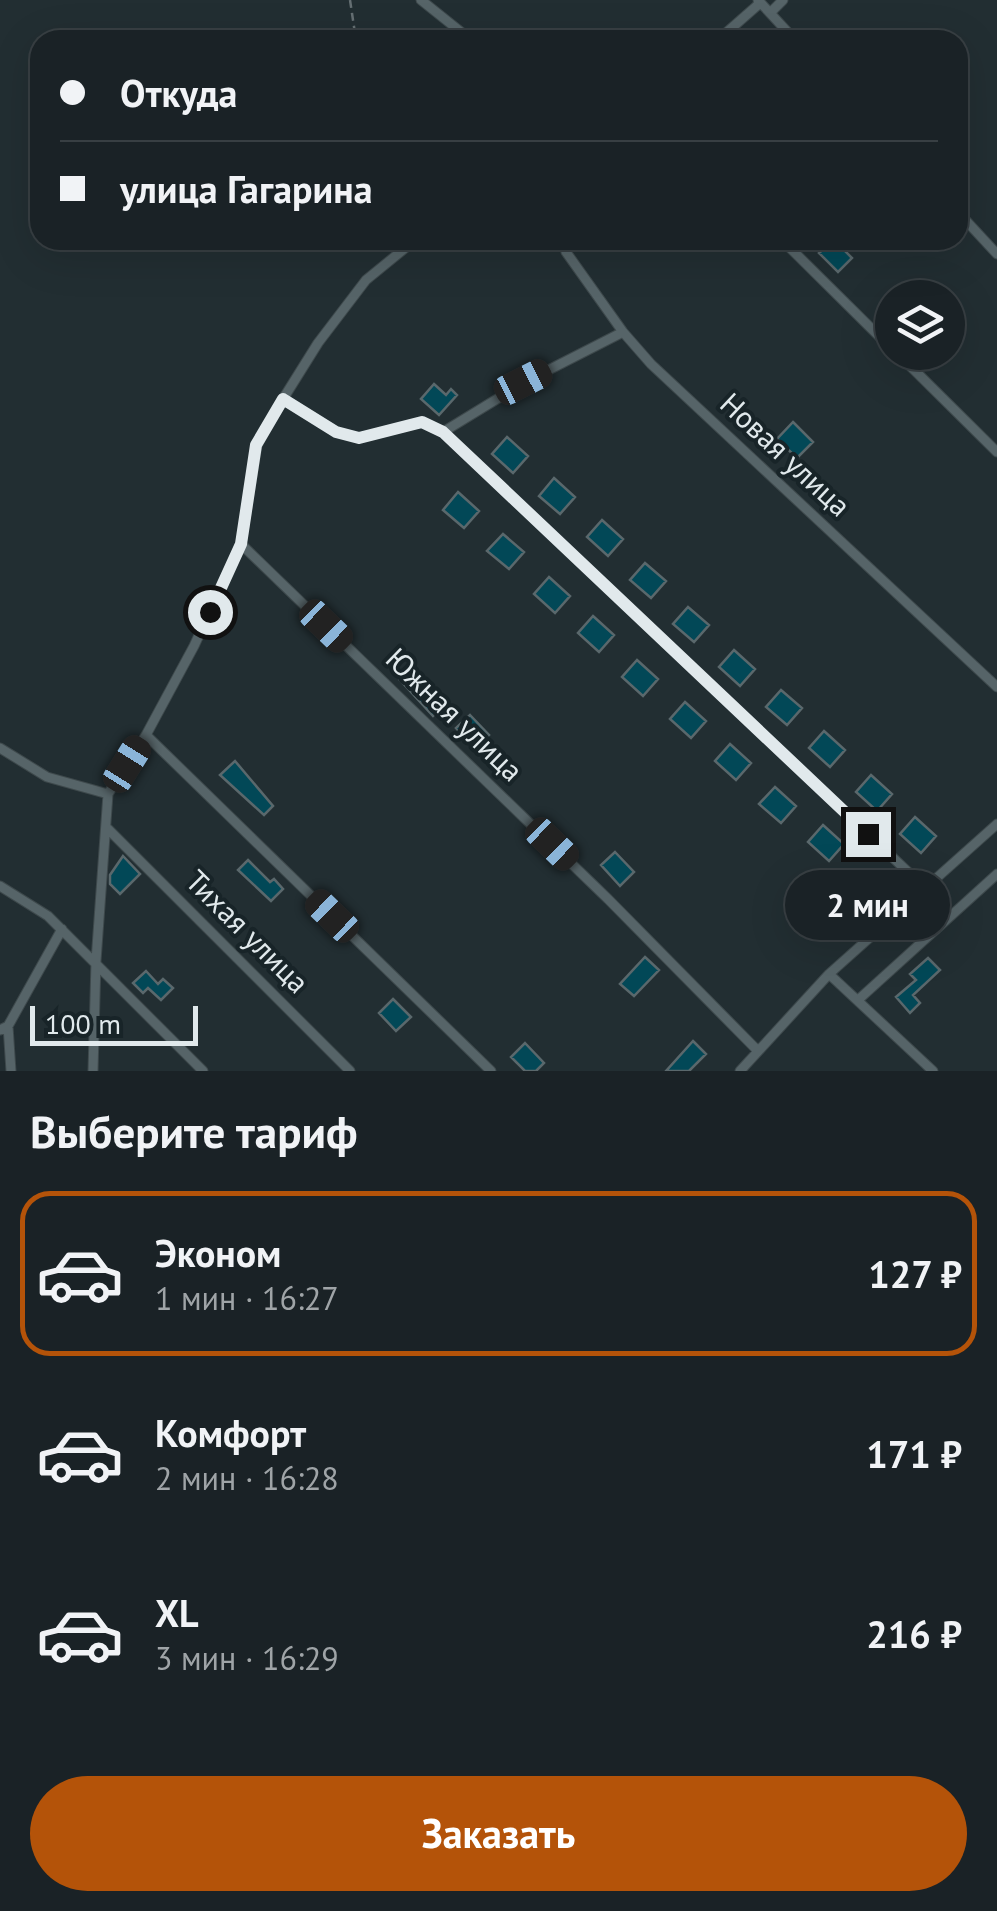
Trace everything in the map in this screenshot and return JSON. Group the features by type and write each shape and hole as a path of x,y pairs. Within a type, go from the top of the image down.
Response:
{"street":[{"path":"421,0 458,30"},
{"path":"770,13 783,0"},
{"path":"729,30 759,1 786,30"},
{"path":"968,223 997,254"},
{"path":"93,1071 108,794 146,735 194,646 241,544 256,445 318,343 366,280 403,250"},
{"name":"Новая улица","path":"566,250 650,364 997,687"},
{"path":"792,250 875,332"},
{"path":"443,432 523,382 623,332"},
{"path":"913,370 997,452"},
{"path":"283,399 336,432 359,438 422,422 443,432 925,888"},
{"name":"Южная улица","path":"241,544 608,899 758,1051"},
{"path":"146,735 491,1071"},
{"path":"0,748 47,777 108,794"},
{"path":"740,1071 830,974 997,824"},
{"name":"Тихая улица","path":"108,829 350,1071"},
{"path":"858,1000 997,874"},
{"path":"0,886 62,929 203,1071"},
{"path":"11,1071 4,1028 62,929"},
{"path":"830,974 934,1071"}],"path":[{"path":"350,0 354,30"}],"building":[{"path":"844,250 852,258 838,272 819,253"},
{"path":"434,384 446,395 451,389 457,395 439,415 421,399"},
{"path":"793,422 813,442 797,458 777,439"},
{"path":"507,437 528,456 513,473 492,454"},
{"path":"554,478 575,497 560,514 539,496"},
{"path":"458,492 479,511 464,528 443,510"},
{"path":"602,520 623,539 608,556 587,537"},
{"path":"503,534 524,552 509,569 487,551"},
{"path":"645,563 666,581 651,598 630,580"},
{"path":"549,577 570,596 555,613 534,594"},
{"path":"688,607 709,625 694,642 673,624"},
{"path":"593,616 614,635 599,652 578,633"},
{"path":"734,650 755,669 740,686 719,667"},
{"path":"637,660 658,679 643,696 622,677"},
{"path":"413,667 447,702 433,716 400,680"},
{"path":"781,690 802,708 787,725 766,707"},
{"path":"685,702 706,721 691,738 670,719"},
{"path":"470,715 489,735 475,748 456,728"},
{"path":"824,731 845,750 830,767 809,748"},
{"path":"730,744 751,763 736,780 715,761"},
{"path":"235,761 273,806 264,815 220,775"},
{"path":"871,775 892,794 877,811 856,792"},
{"path":"775,787 796,806 781,823 759,804"},
{"path":"915,817 936,836 921,853 900,834"},
{"path":"823,825 844,844 829,861 808,842"},
{"path":"615,852 634,872 620,886 601,865"},
{"path":"123,856 140,874 120,894 110,884 110,875"},
{"path":"248,860 283,889 271,901 238,870"},
{"path":"864,870 885,889 870,906 849,887"},
{"path":"645,957 659,970 634,996 620,984"},
{"path":"928,958 940,970 913,995 920,1003 910,1013 896,997 916,980 910,974"},
{"path":"146,971 158,984 163,979 173,988 161,1000 148,988 143,993 133,983"},
{"path":"393,999 411,1017 396,1031 379,1013"},
{"path":"693,1041 706,1054 689,1071 666,1071"},
{"path":"525,1043 544,1063 536,1071 525,1071 511,1057"}],"route":[{"path":"210,612 241,544 256,445 283,399 336,432 359,438 422,422 443,432 868,834"}]}
